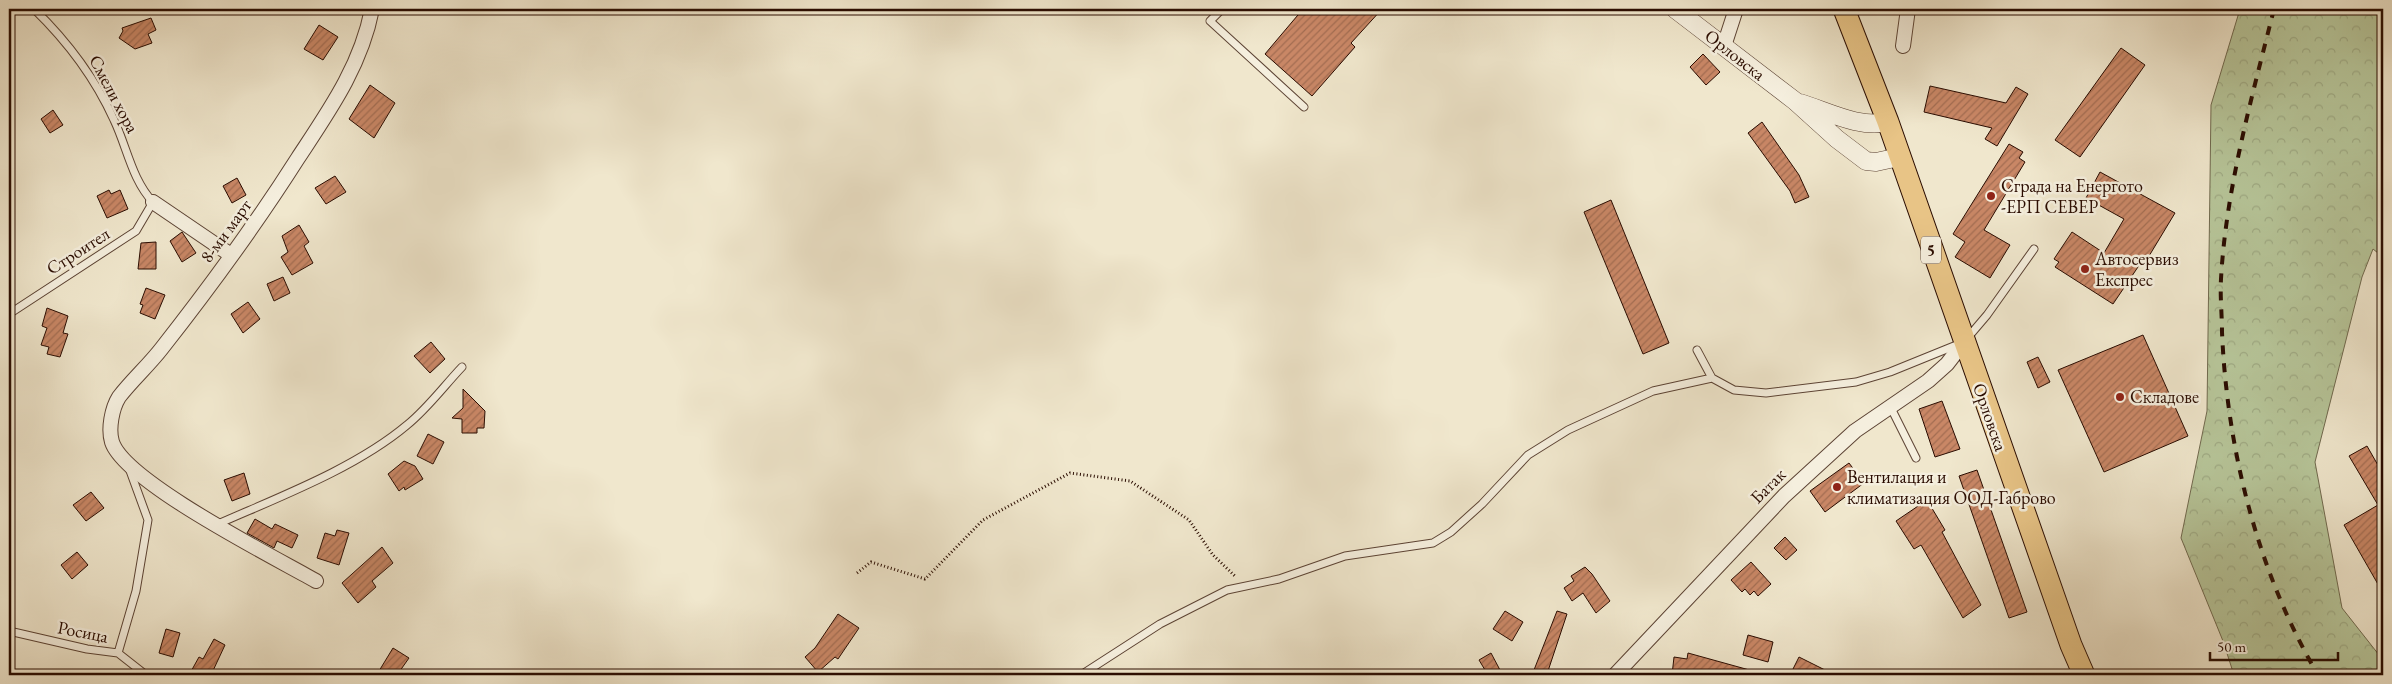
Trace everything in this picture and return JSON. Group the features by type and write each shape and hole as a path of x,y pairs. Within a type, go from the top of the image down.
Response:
{"main road":[{"name":"5","path":"1844,9 1888,122"},
{"name":"Орловска","path":"1888,122 2071,645 2084,675"}],"street":[{"name":"8-ми март","path":"316,580 158,490 128,464 112,442 112,414 119,398 166,343 263,212 342,91 364,43 372,9"},
{"name":"Орловска","path":"1675,9 1795,101 1866,161 1876,162 1899,157"},
{"path":"1724,46 1736,9"},
{"path":"1903,46 1908,9"},
{"name":"Орловска","path":"1795,101 1865,123 1878,124 1888,122"},
{"path":"153,202 231,255"},
{"name":"Батак","path":"1615,675 1784,496 1836,447 1890,406 1928,381 1947,364 1964,342"}],"lane":[{"name":"Смели хора","path":"34,9 59,33 90,76 115,120 140,184 153,202"},
{"path":"1222,9 1210,22 1304,107"},
{"name":"Строител","path":"9,314 136,230 153,202"},
{"path":"1697,350 1712,378 1734,390 1766,393 1814,389 1856,382 1890,372 1964,342 1992,308 2034,249"},
{"path":"218,524 293,491 367,453 407,425 462,367"},
{"path":"1081,675 1160,624 1227,590 1279,579 1345,556 1433,542 1458,527 1528,456 1568,430 1653,391 1712,378"},
{"path":"1890,406 1916,458"},
{"name":"8-ми март","path":"118,654 136,591 148,520 128,464"},
{"name":"Росица","path":"9,630 87,649 118,654 146,675"}],"path":[{"path":"857,573 871,562 925,579 983,520 1070,473 1130,481 1189,520 1213,555 1246,586"}],"green space":[{"path":"2240,9 2383,9 2383,257 2373,249 2362,277 2315,462 2342,608 2383,660 2383,675 2234,675 2223,641 2181,538 2207,411 2211,105"}],"building":[{"path":"1303,9 1382,9 1351,43 1355,47 1312,96 1265,54"},
{"path":"151,18 156,30 148,34 152,43 135,49 119,38 123,31 122,28"},
{"path":"319,25 338,37 323,60 304,49"},
{"path":"2121,48 2145,65 2080,157 2055,140"},
{"path":"1703,54 1720,72 1706,85 1690,67"},
{"path":"370,85 395,103 374,138 349,119"},
{"path":"1930,86 2006,103 2016,87 2028,94 1997,146 1985,139 1992,128 1924,112"},
{"path":"53,110 63,125 50,133 41,119"},
{"path":"1762,122 1799,175 1809,197 1795,203 1790,191 1748,133"},
{"name":"Сграда на Енергото -ЕРП СЕВЕР","path":"2009,144 2023,152 2019,158 2025,162 1984,230 2010,245 1990,278 1955,257 1965,242 1953,234"},
{"path":"2100,172 2175,213 2143,266 2140,264 2113,304 2055,267 2059,262 2054,259 2072,232 2104,253 2124,219 2086,198"},
{"path":"335,176 346,192 326,204 315,188"},
{"path":"237,178 246,195 232,203 223,186"},
{"path":"109,190 111,194 120,190 128,209 107,218 97,196"},
{"path":"1611,200 1669,343 1643,354 1584,212"},
{"path":"299,225 309,242 304,246 313,263 292,275 281,257 288,252 282,236"},
{"path":"182,232 196,253 182,262 170,241"},
{"path":"156,242 156,269 138,269 141,243"},
{"path":"283,277 290,293 274,301 267,284"},
{"path":"146,288 165,295 155,319 140,313 143,305 140,304"},
{"path":"248,302 260,319 243,333 231,314"},
{"path":"47,308 68,316 63,333 68,334 60,357 47,354 49,347 41,345 47,328 42,326"},
{"name":"Складове","path":"2143,335 2188,436 2104,472 2058,370"},
{"path":"431,342 445,359 430,373 414,356"},
{"path":"2038,357 2050,382 2038,388 2027,362"},
{"path":"463,389 485,411 484,428 477,428 477,433 462,433 462,419 452,418 463,408"},
{"path":"1942,401 1960,449 1935,457 1919,409"},
{"path":"428,434 444,442 433,464 417,456"},
{"path":"2367,446 2383,474 2383,593 2344,525 2378,505 2349,456"},
{"path":"404,461 415,466 423,479 405,490 404,487 399,491 388,474"},
{"name":"Вентилация и климатизация ООД-Габрово","path":"1849,463 1864,483 1825,512 1810,491"},
{"path":"1977,470 2027,612 2009,618 1959,476"},
{"path":"244,473 250,494 232,501 224,480"},
{"path":"91,492 104,508 86,521 73,505"},
{"path":"1927,500 1945,530 1942,532 1981,605 1963,618 1921,545 1914,549 1896,521"},
{"path":"255,519 272,529 275,524 298,535 292,548 277,541 274,548 247,533"},
{"path":"337,530 349,533 339,565 317,558 325,533 335,536"},
{"path":"1785,537 1797,550 1786,560 1774,548"},
{"path":"382,547 393,563 372,581 376,587 358,603 342,583"},
{"path":"77,552 88,565 72,579 61,565"},
{"path":"1751,562 1771,584 1758,596 1754,591 1750,595 1745,589 1742,592 1731,580"},
{"path":"1585,567 1610,601 1596,613 1583,593 1572,601 1564,588 1574,581 1571,576"},
{"path":"1505,611 1523,622 1512,641 1493,629"},
{"path":"1557,611 1567,614 1547,674 1534,670"},
{"path":"838,614 859,628 838,659 835,657 818,672 805,657 815,648"},
{"path":"166,629 180,633 173,657 159,653"},
{"path":"1748,635 1773,642 1768,662 1743,655"},
{"path":"214,639 225,645 211,675 189,675 199,657 203,659"},
{"path":"393,648 409,658 397,675 386,675 379,671"},
{"path":"1491,653 1500,670 1488,675 1479,660"},
{"path":"1688,653 1753,671 1752,675 1672,675 1674,657 1687,659"},
{"path":"1799,657 1835,675 1790,675"}],"railway":[{"path":"2274,9 2241,143 2228,211 2221,279 2222,332 2231,421 2249,509 2278,595 2318,675"}],"place":[{"name":"Сграда на Енергото -ЕРП СЕВЕР","path":"1991,196"},
{"name":"Автосервиз Експрес","path":"2085,269"},
{"name":"Складове","path":"2120,397"},
{"name":"Вентилация и климатизация ООД-Габрово","path":"1837,487"}]}
